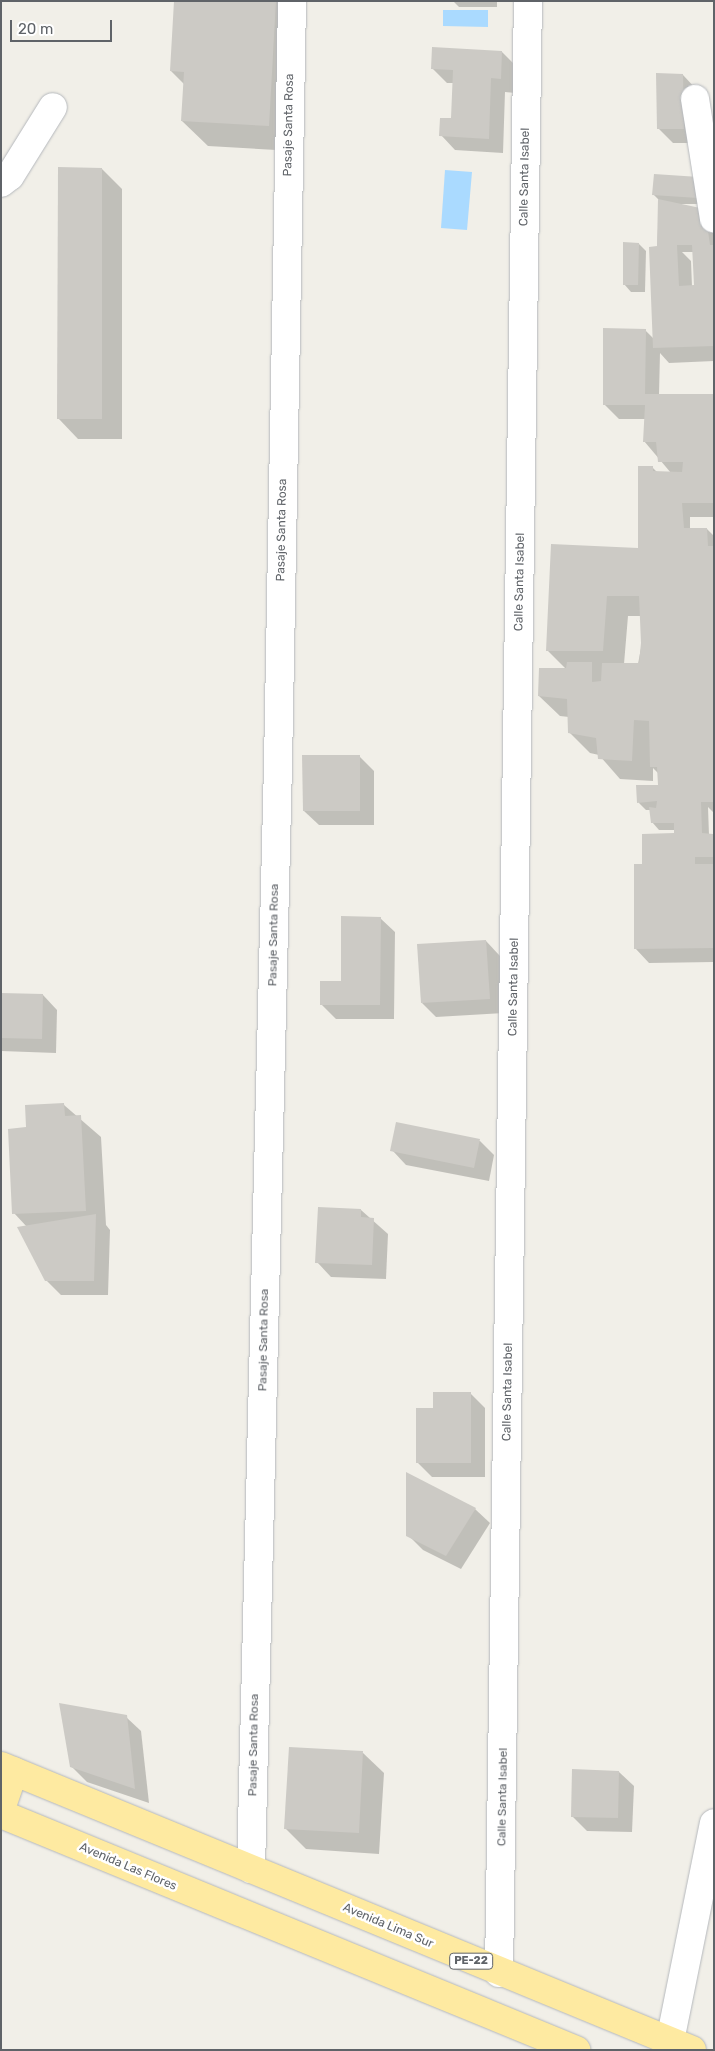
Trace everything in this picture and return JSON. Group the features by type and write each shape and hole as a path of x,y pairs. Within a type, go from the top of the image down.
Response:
{"highway":[{"name":"PE-22","path":"8,1768 251,1869"},
{"path":"1,1809 8,1768"},
{"name":"Avenida Las Flores","path":"1,1814 255,1920 576,2050"},
{"name":"Avenida Lima Sur","path":"251,1869 499,1973 681,2046"}],"street":[{"name":"Pasaje Santa Rosa","path":"251,1869 278,765 292,1"},
{"name":"Calle Santa Isabel","path":"499,1973 528,1"},
{"path":"695,99 714,219"},
{"path":"1,183 10,176 53,107"},
{"path":"681,2046 714,1822"}],"water":[{"path":"443,10 488,10 488,27 443,26"},
{"path":"445,170 472,172 467,230 441,228"}],"building":[{"path":"174,1 276,1 269,126 181,121 184,72 170,71"},
{"path":"432,47 502,51 501,79 491,78 489,139 439,136 440,118 451,118 453,70 431,69"},
{"path":"656,73 683,74 684,129 657,129"},
{"path":"58,167 102,168 102,419 57,419"},
{"path":"654,174 699,177 698,198 652,195"},
{"path":"658,199 705,209 710,245 714,245 714,346 653,348 649,247 657,246","holes":["677,245 692,245 694,285 679,286"]},
{"path":"623,242 639,243 638,285 623,285"},
{"path":"603,328 646,329 645,394 714,394 714,503 682,503 684,528 707,528 708,546 714,546 714,802 701,802 702,833 713,834 713,857 695,857 695,864 714,864 714,948 634,949 634,864 642,864 642,834 674,833 674,823 651,823 649,807 656,808 657,801 637,803 636,785 658,785 657,767 650,767 649,721 634,720 632,761 598,759 596,738 568,733 567,699 538,696 539,668 566,668 567,662 592,662 592,682 601,681 602,663 639,663 641,643 639,596 607,596 603,651 546,651 551,544 638,548 638,466 653,466 653,471 682,472 683,462 658,462 656,442 643,442 645,405 603,405"},
{"path":"302,755 360,755 360,811 303,811"},
{"path":"341,916 381,917 380,1005 320,1005 320,981 341,981"},
{"path":"486,940 490,999 421,1003 417,944"},
{"path":"1,993 43,994 42,1039 1,1038"},
{"path":"64,1103 65,1116 81,1115 86,1211 12,1214 8,1129 26,1127 25,1105"},
{"path":"396,1122 480,1139 474,1168 390,1151"},
{"path":"318,1207 361,1209 361,1217 374,1218 372,1265 315,1263"},
{"path":"96,1214 94,1281 45,1281 17,1227"},
{"path":"433,1392 471,1392 471,1463 416,1463 416,1408 433,1408"},
{"path":"406,1472 476,1508 446,1556 406,1536"},
{"path":"59,1703 127,1715 135,1789 70,1767"},
{"path":"289,1747 363,1751 359,1833 284,1829"},
{"path":"572,1769 619,1771 618,1818 571,1817"}]}
